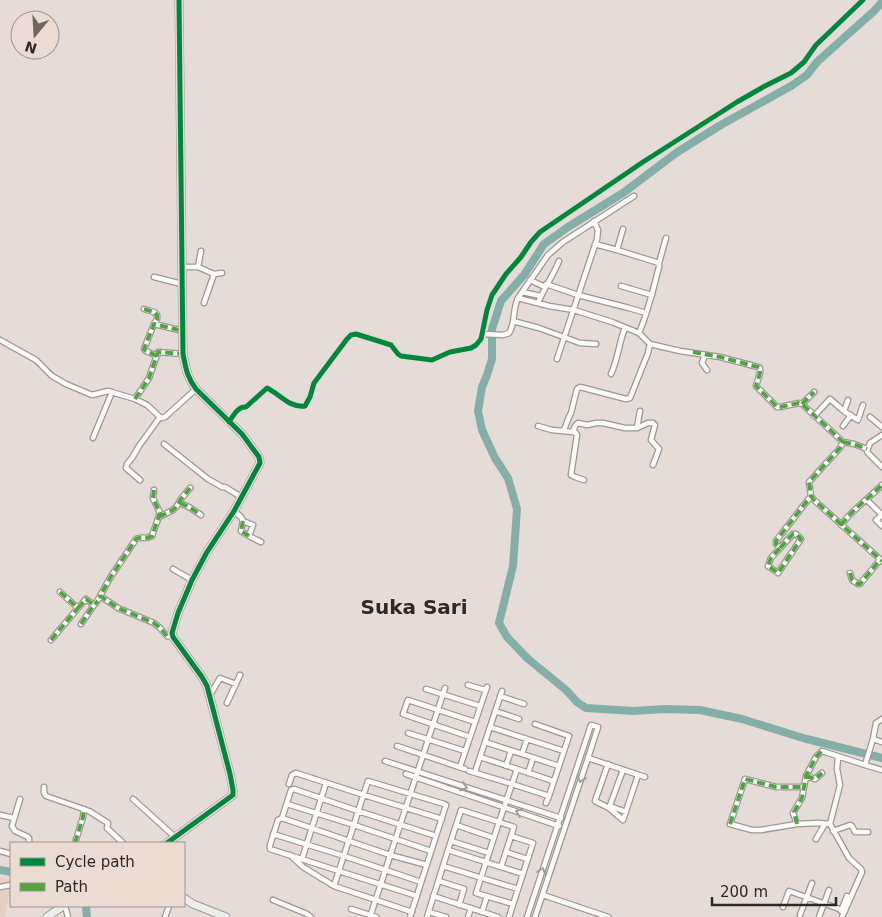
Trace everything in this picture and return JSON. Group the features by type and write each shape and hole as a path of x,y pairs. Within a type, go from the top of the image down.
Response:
{"street":[{"path":"172,637 178,613 192,580 207,552 242,497 260,460 242,434 196,389 186,372 183,354 179,0"},
{"path":"229,422 238,409 246,406 267,388 292,405 305,406 316,380 351,334 389,344 402,356 430,360 476,345 485,334 487,310 492,294 521,257 530,242 540,232 736,102 791,73 804,62 816,45 863,0"},
{"path":"485,334 503,335 509,333 512,328 514,308 518,298 548,255 594,221 634,196"},
{"path":"557,359 595,244 598,230 594,221"},
{"path":"617,250 623,229"},
{"path":"638,333 650,306 659,267 658,263 666,238"},
{"path":"595,244 658,263"},
{"path":"198,267 201,251"},
{"path":"538,303 559,261"},
{"path":"182,267 198,267 214,274 222,273"},
{"path":"204,303 214,274"},
{"path":"154,277 182,284"},
{"path":"530,280 545,286 646,313"},
{"path":"622,286 652,295"},
{"path":"522,292 541,296"},
{"path":"518,298 574,310 612,322 638,333 650,344 754,365 761,370 756,386 777,406 802,404 843,442 868,449"},
{"path":"144,309 157,315 144,349 157,356"},
{"path":"513,321 580,343 596,344"},
{"path":"154,324 183,331"},
{"path":"611,374 625,328"},
{"path":"0,340 36,360 52,376 71,386 92,395 105,391 134,399 147,405 162,418 196,389"},
{"path":"564,430 572,413 580,387 626,399 630,398 650,344"},
{"path":"134,399 149,378 158,352 183,354"},
{"path":"705,355 702,363 707,370"},
{"path":"93,438 112,392"},
{"path":"802,404 814,392"},
{"path":"833,402 836,395"},
{"path":"814,416 830,399 858,420 863,405"},
{"path":"844,411 848,400"},
{"path":"637,428 640,411"},
{"path":"843,426 851,415"},
{"path":"140,480 126,468 127,464 160,417"},
{"path":"870,417 882,427"},
{"path":"573,432 578,423 586,425 603,423 622,428 637,428 650,422 654,424 651,440 659,449 653,465"},
{"path":"538,426 576,433 571,475 584,480"},
{"path":"882,435 870,443 868,449 868,453 882,467"},
{"path":"843,442 839,450 809,482 811,496 814,500 881,561 860,584 852,580 850,573"},
{"path":"164,444 208,479 242,497"},
{"path":"841,525 858,506 882,485"},
{"path":"159,517 173,510 190,488"},
{"path":"81,624 98,601 110,578 136,539 151,536 159,517 159,510 153,498 154,490"},
{"path":"780,548 776,544 776,540 811,496"},
{"path":"868,501 882,515 876,520 882,526"},
{"path":"180,503 201,515"},
{"path":"234,511 253,526 249,536"},
{"path":"244,520 241,531 261,542"},
{"path":"794,534 801,539 778,573 768,565 771,558 780,548 794,534"},
{"path":"173,569 192,580"},
{"path":"60,592 78,608"},
{"path":"100,596 118,608 154,623 167,636 172,637 205,681 234,790 233,795 168,842"},
{"path":"51,640 86,599 94,605"},
{"path":"227,703 240,676"},
{"path":"209,696 220,678 236,684"},
{"path":"467,770 465,751 486,689 468,684"},
{"path":"351,909 372,916 375,900 445,688"},
{"path":"426,689 480,706"},
{"path":"467,770 480,757 501,694 524,704"},
{"path":"470,737 403,714 408,700 475,722"},
{"path":"495,712 519,719"},
{"path":"865,763 876,724 882,719"},
{"path":"535,724 569,736 546,803"},
{"path":"527,917 591,725 598,727 535,917"},
{"path":"490,727 564,751"},
{"path":"408,733 465,751"},
{"path":"522,754 527,739"},
{"path":"873,739 882,742"},
{"path":"485,742 559,766"},
{"path":"397,746 548,796"},
{"path":"506,766 511,751"},
{"path":"797,824 793,813 802,798 806,776 816,757 822,752 865,763 882,770"},
{"path":"480,757 553,781"},
{"path":"816,839 827,824 840,785 837,769 838,757"},
{"path":"528,772 533,758"},
{"path":"588,758 645,777"},
{"path":"385,761 567,820"},
{"path":"608,764 595,801 626,812"},
{"path":"476,893 517,769"},
{"path":"609,807 623,770"},
{"path":"289,784 292,775 296,773 364,796 442,819"},
{"path":"806,776 815,779 822,773"},
{"path":"406,774 565,828"},
{"path":"609,807 623,820 638,775"},
{"path":"804,787 776,787 745,779 730,824 752,830 797,824 827,824 849,858 862,870 862,874 843,911"},
{"path":"290,855 303,867 334,886 411,914 446,805 370,781 367,783 334,886"},
{"path":"302,859 326,783"},
{"path":"44,787 46,796 92,812 108,823 107,828 121,842"},
{"path":"417,896 269,848 278,820 282,818 292,789 436,836"},
{"path":"20,799 12,825 17,833 28,837 29,842"},
{"path":"133,799 175,837"},
{"path":"286,804 432,851"},
{"path":"76,842 84,809"},
{"path":"446,917 428,914 461,810 514,827 501,867"},
{"path":"0,815 14,818"},
{"path":"282,818 427,865"},
{"path":"833,831 850,825 855,832 868,832"},
{"path":"456,826 494,838"},
{"path":"274,834 422,882"},
{"path":"509,917 532,843 511,836"},
{"path":"451,841 489,853"},
{"path":"448,850 523,874"},
{"path":"506,852 528,859"},
{"path":"443,866 518,889"},
{"path":"438,880 513,904"},
{"path":"800,915 812,883"},
{"path":"459,905 464,889"},
{"path":"819,917 829,890"},
{"path":"783,907 789,891 843,911"},
{"path":"434,896 498,917"},
{"path":"482,912 487,896"},
{"path":"841,917 847,896"},
{"path":"534,897 542,897 608,917"},
{"path":"185,899 193,904 226,917"},
{"path":"273,900 311,917"},
{"path":"47,917 62,907"},
{"path":"468,917 471,908"}],"shaded area":[{"path":"0,877 10,880 10,893 5,917 0,917"}],"waterway":[{"path":"882,2 817,62 807,75 676,153 623,193 544,244 524,275 501,301 492,329 492,359 482,387 478,411 482,430 495,458 508,478 517,509 513,566 499,623 507,637 527,658 566,690 577,702 586,708 634,711 664,709 700,710 742,719 803,738 882,758"},
{"path":"0,870 10,872"},
{"path":"86,907 87,917"}],"marked path":[{"path":"144,309 157,315 154,324"},
{"path":"157,356 144,349 154,324 183,331"},
{"path":"135,399 149,378 158,352 183,354"},
{"path":"693,352 760,368 756,386 777,407 802,404 843,442 840,448 809,482 811,496 882,561"},
{"path":"802,404 814,392"},
{"path":"843,442 867,449"},
{"path":"841,525 882,485"},
{"path":"159,517 173,510 190,488"},
{"path":"154,490 153,498 160,513 152,536 136,539 100,596 118,608 154,623 167,636 173,637"},
{"path":"780,548 793,534 796,534 801,539 778,573 768,566 771,558 780,548 776,541 811,496"},
{"path":"180,503 201,515"},
{"path":"243,521 241,531 249,536"},
{"path":"850,573 852,580 860,584 880,560"},
{"path":"60,592 78,608 86,599 94,605"},
{"path":"81,624 98,601"},
{"path":"51,640 78,608"},
{"path":"797,824 794,812 802,798 806,776 816,757 822,751"},
{"path":"806,776 815,779 822,773"},
{"path":"730,824 745,779 776,787 804,787"},
{"path":"75,842 84,809"}],"cycle path":[{"path":"168,842 233,795 230,774 207,686 172,633 192,580 207,552 234,511 260,463 259,457 242,434 193,385 186,369 183,354 179,0"},
{"path":"229,422 238,410 246,407 267,388 289,403 305,406 314,383 351,335 356,334 391,345 401,356 432,360 450,352 471,348 476,345 481,339 492,295 506,274 540,232 643,162 737,102 791,73 804,62 816,45 863,0"}],"district":[{"name":"Suka Sari","path":"414,607"}]}
